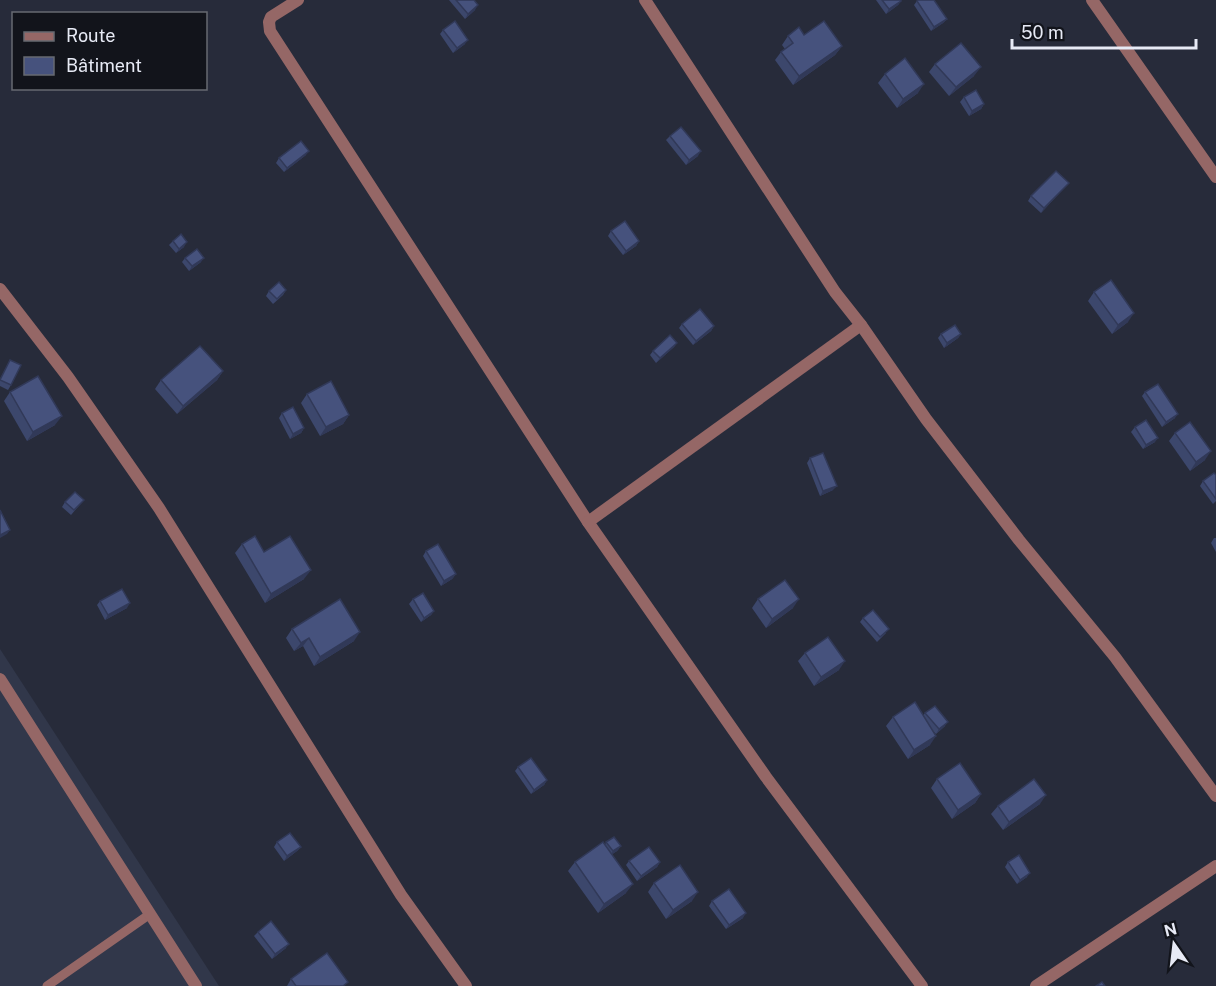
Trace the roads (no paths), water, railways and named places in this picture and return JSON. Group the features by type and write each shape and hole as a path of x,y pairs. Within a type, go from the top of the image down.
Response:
{"street":[{"path":"298,0 271,17 270,31 588,522 766,777 922,986"},
{"path":"645,0 835,292 861,325 926,419 1019,540 1115,657 1216,796"},
{"path":"1092,0 1216,177"},
{"path":"0,289 68,377 159,508 401,895 466,986"},
{"path":"588,522 861,325"},
{"path":"0,679 196,986"},
{"path":"1036,986 1216,866"}],"lane":[{"path":"46,986 150,914"}]}
